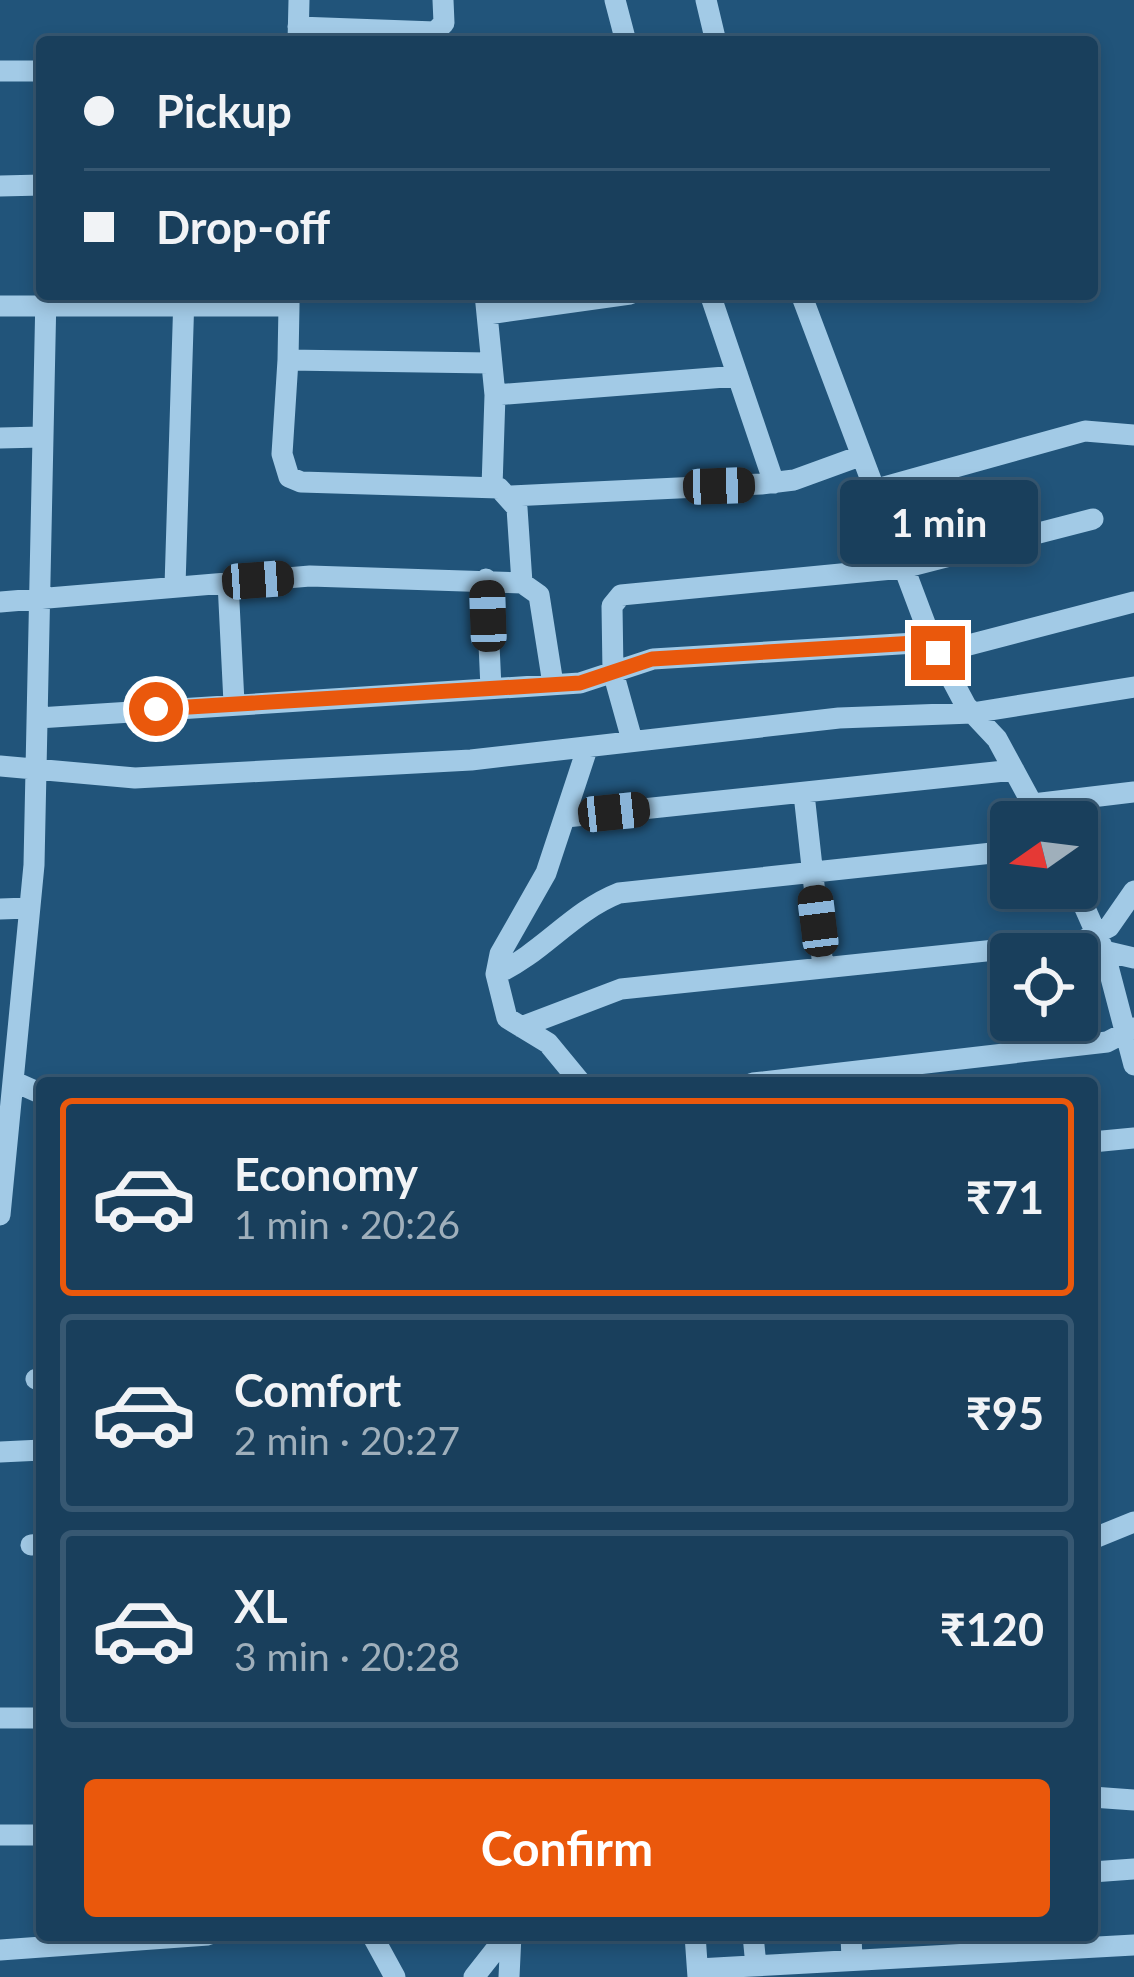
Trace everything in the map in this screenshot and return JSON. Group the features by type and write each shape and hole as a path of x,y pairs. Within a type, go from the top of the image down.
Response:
{"street":[{"path":"299,0 298,34 435,32 444,22 443,0"},
{"path":"615,0 624,36"},
{"path":"706,0 715,36"},
{"path":"0,71 36,71"},
{"path":"0,186 36,185"},
{"path":"0,307 46,300 289,300 282,454 290,477 301,482 501,491 774,483 860,456"},
{"path":"0,1215 10,1091 10,1020 35,829 46,300"},
{"path":"175,586 183,300"},
{"path":"522,583 517,508 501,491 486,304 544,300"},
{"path":"712,300 774,483"},
{"path":"802,300 935,647 972,713 998,739 1032,801"},
{"path":"288,360 489,363"},
{"path":"495,395 737,376"},
{"path":"873,490 1085,431 1134,435"},
{"path":"0,438 42,437"},
{"path":"632,740 613,673 612,606 633,590 903,568 1093,519"},
{"path":"0,602 340,575 522,583 539,595 553,684"},
{"path":"486,579 491,688"},
{"path":"228,582 234,703"},
{"path":"38,718 553,684 613,673 652,659 935,647 1134,602"},
{"path":"0,766 97,778 254,775 586,749 874,715 972,713 1134,687"},
{"path":"577,1077 567,1060 507,1018 496,974 500,954 546,873 586,749"},
{"path":"566,817 1015,770"},
{"path":"1093,801 1134,792"},
{"path":"804,794 824,967"},
{"path":"496,974 542,947 593,903 619,893 990,853"},
{"path":"1101,943 1134,891"},
{"path":"0,909 28,908"},
{"path":"1086,909 1130,1032 1134,1065"},
{"path":"521,1027 621,989 1101,943 1134,958"},
{"path":"797,1077 1130,1032"},
{"path":"1098,1141 1134,1138"},
{"path":"0,1452 36,1450"},
{"path":"1098,1537 1134,1522"},
{"path":"0,1718 36,1718"},
{"path":"1098,1797 1134,1800"},
{"path":"0,1835 36,1835"},
{"path":"1098,1872 1134,1869"},
{"path":"0,1950 125,1941"},
{"path":"375,1941 395,1977"},
{"path":"474,1977 504,1941"},
{"path":"508,1977 509,1941"},
{"path":"695,1941 698,1973 852,1960 925,1946 1134,1945"},
{"path":"753,1941 755,1966"},
{"path":"851,1941 852,1960"}],"route":[{"path":"156,709 580,683 652,659 932,642 938,653"}]}
